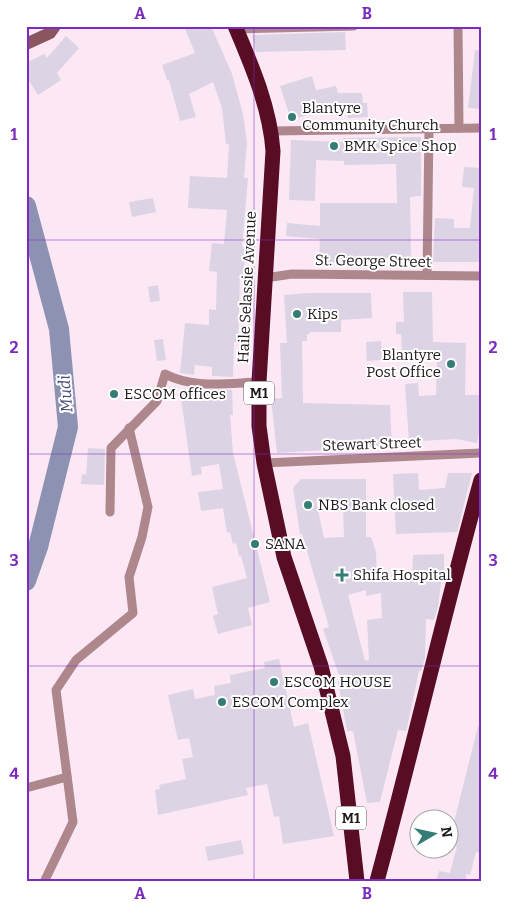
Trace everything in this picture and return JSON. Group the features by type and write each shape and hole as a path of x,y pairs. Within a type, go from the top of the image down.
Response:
{"highway":[{"name":"Haile Selassie Avenue","path":"235,28 262,97 272,131 273,151 259,382 259,426 264,463 284,556 321,666 343,756 357,881"},
{"path":"377,881 418,728 456,570 481,480"}],"street":[{"path":"26,44 50,33 55,26"},
{"path":"235,28 354,26"},
{"path":"458,26 459,128"},
{"path":"272,131 481,128"},
{"path":"427,275 429,129"},
{"name":"St. George Street","path":"265,278 292,274 481,276"},
{"path":"110,512 111,448 157,401 165,374 178,382 214,384 259,382"},
{"path":"45,880 73,822 56,690 76,660 133,613 129,577 142,537 148,507 129,428"},
{"name":"Stewart Street","path":"264,463 481,453"},
{"path":"26,788 68,777"}],"building":[{"path":"184,26 211,26 232,74 243,114 247,142 244,178 248,178 242,247 246,247 243,275 240,275 238,342 234,342 233,377 212,376 212,367 195,365 194,375 180,373 185,323 209,325 209,309 216,310 217,272 209,271 212,243 224,244 227,210 188,208 190,176 227,178 229,144 226,144 222,108 213,82 189,94 196,117 180,121 169,80 167,80 162,65 195,53"},
{"path":"345,32 346,50 256,52 252,35"},
{"path":"66,36 79,48 57,73 61,80 38,95 26,76 26,63 44,54 47,58"},
{"path":"475,50 481,51 481,109 468,108"},
{"path":"312,76 316,90 336,86 338,93 362,93 363,103 367,103 368,117 348,118 346,107 333,110 333,107 291,120 280,86"},
{"path":"421,137 421,196 410,197 411,258 346,258 346,264 319,261 320,239 286,236 287,223 320,226 320,203 397,203 396,164 344,165 344,161 316,160 315,201 289,200 291,140 343,142 343,138"},
{"path":"464,167 481,168 481,262 433,262 435,218 454,219 454,228 470,228 474,188 462,187"},
{"path":"153,198 156,212 132,217 129,202"},
{"path":"158,285 160,301 150,302 148,287"},
{"path":"403,292 432,292 433,342 466,343 465,395 481,395 481,423 477,443 456,439 409,443 405,384 418,383 419,396 436,395 437,352 402,353 401,334 396,334 396,322 404,322"},
{"path":"371,293 372,318 341,320 341,332 310,332 310,334 307,334 307,341 302,341 303,403 390,405 392,446 277,453 271,399 282,398 280,343 287,343 284,295"},
{"path":"163,339 166,360 157,361 154,340"},
{"path":"381,341 382,360 367,361 366,342"},
{"path":"196,389 232,390 233,415 230,415 233,453 270,602 248,608 252,625 218,634 213,616 218,614 212,587 247,578 236,543 233,544 230,532 227,533 223,508 201,511 198,492 223,489 219,464 201,467 202,474 192,476 180,391"},
{"path":"88,448 105,449 104,485 81,484 82,474 86,475"},
{"path":"418,473 419,490 445,488 448,473 472,473 457,532 396,534 393,474"},
{"path":"301,479 366,479 366,537 371,537 376,552 377,580 412,579 413,555 444,554 444,575 442,575 438,607 434,620 426,619 425,658 421,671 419,671 407,728 406,731 398,730 380,802 367,803 353,731 347,731 338,682 341,681 323,629 329,627 302,534 300,534 293,488","holes":["316,501 343,502 344,537 324,538","366,590 366,596 381,593 382,618 367,620 369,660 365,661 348,595"]},
{"path":"279,659 294,727 308,723 334,836 283,844 279,816 274,817 267,784 246,788 248,795 158,815 155,790 160,789 159,785 186,779 182,759 193,757 189,738 178,740 168,695 193,689 195,699 215,695 214,686 231,683 230,675 265,668 264,662"},
{"path":"478,726 481,727 481,853 476,852 470,875 466,874 466,881 436,881 439,871 450,873 454,860 460,860 460,810 457,810"},
{"path":"241,840 244,854 208,861 205,847"}],"waterway":[{"name":"Mudi","path":"26,206 59,329 68,427 38,547 26,581"}],"place":[{"name":"Blantyre Community Church","path":"292,117"},
{"name":"BMK Spice Shop","path":"334,146"},
{"name":"Kips","path":"297,314"},
{"name":"Blantyre Post Office","path":"451,364"},
{"name":"ESCOM offices","path":"114,394"},
{"name":"NBS Bank closed","path":"308,505"},
{"name":"SANA","path":"255,544"},
{"name":"Shifa Hospital","path":"342,575"},
{"name":"ESCOM HOUSE","path":"274,682"},
{"name":"ESCOM Complex","path":"222,702"}]}
